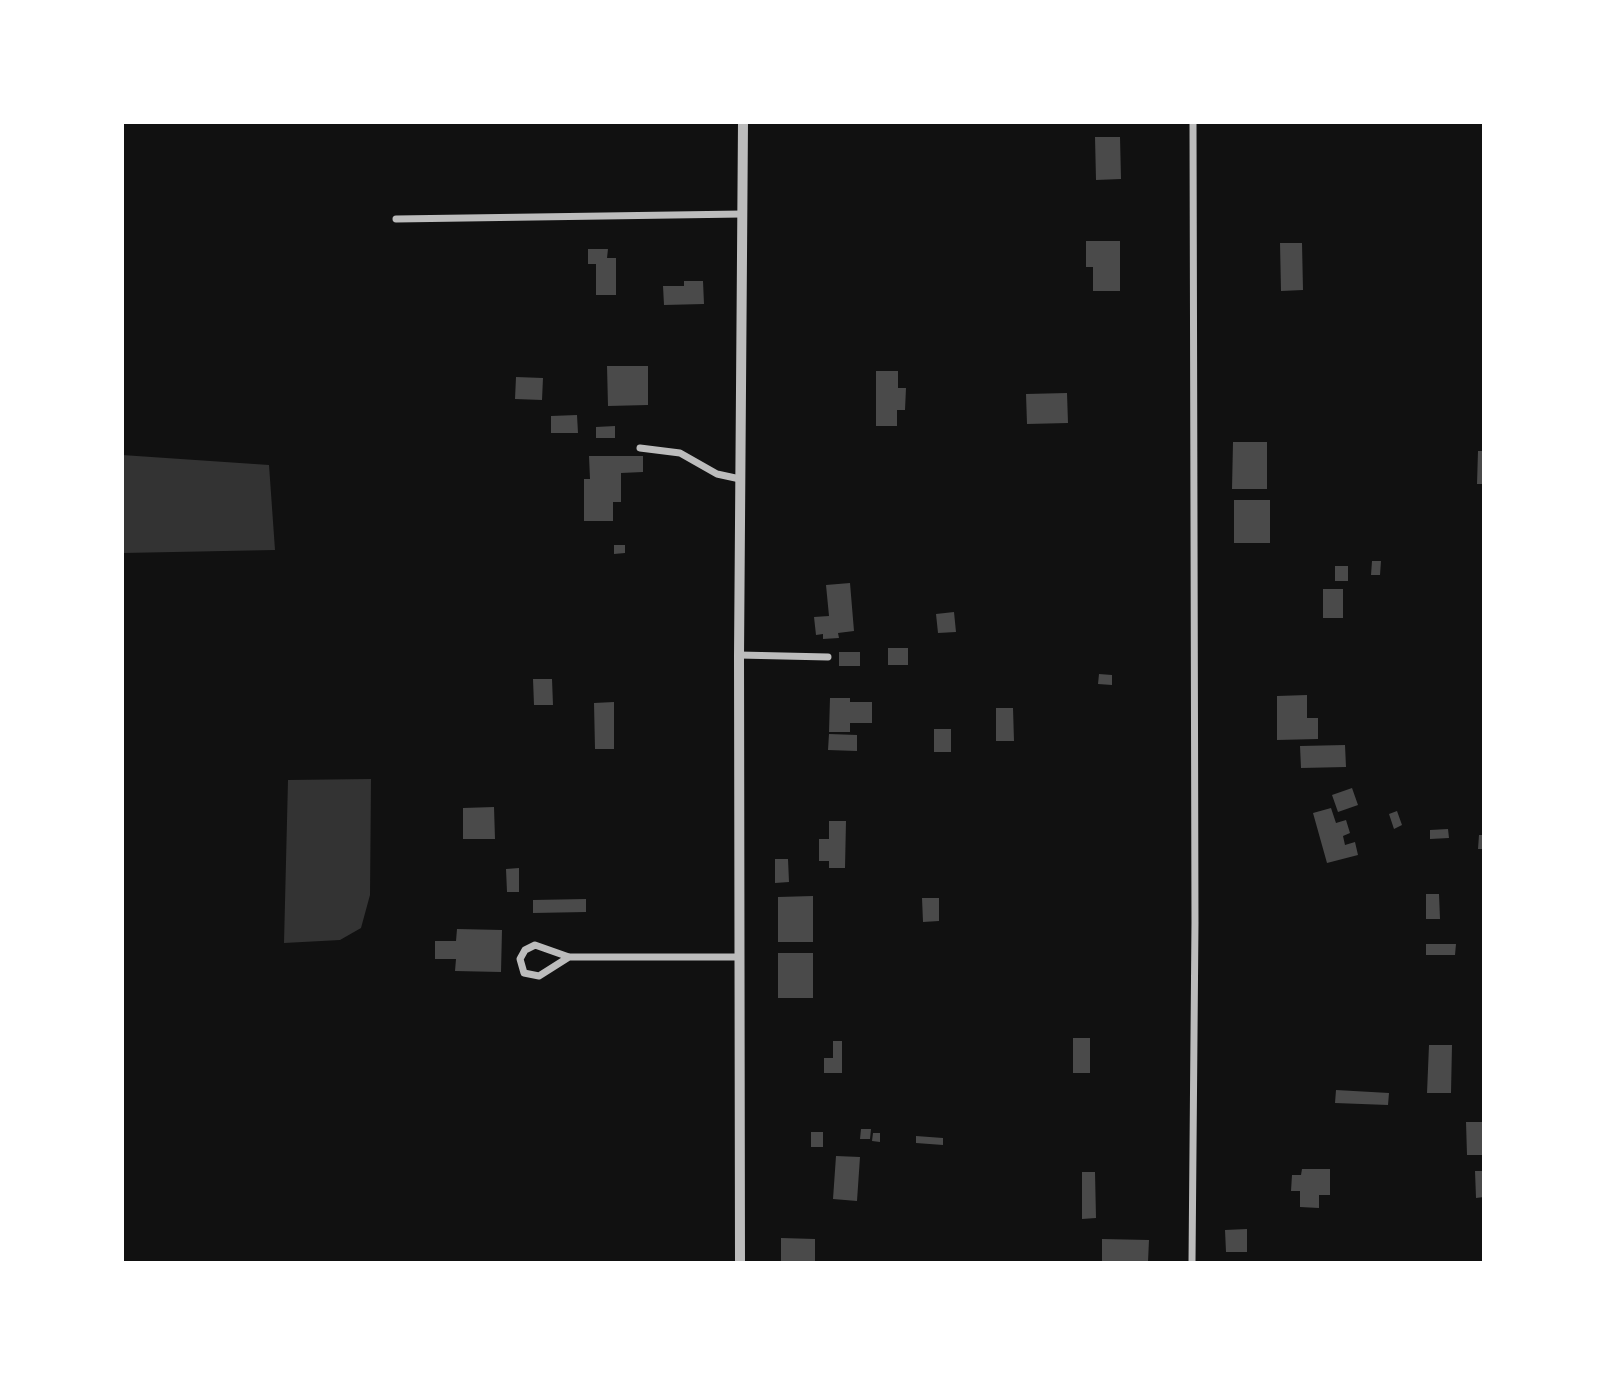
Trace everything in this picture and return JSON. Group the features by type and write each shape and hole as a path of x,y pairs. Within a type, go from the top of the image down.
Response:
{"street":[{"path":"740,1262 739,655 743,122"},
{"path":"1192,1262 1195,935 1193,122"},
{"path":"396,219 742,214"},
{"path":"640,448 680,453 717,474 740,479"},
{"path":"739,655 828,657"},
{"path":"569,957 539,976 524,973 520,959 525,950 536,945 569,957 740,957"}],"shaded area":[{"path":"122,455 269,465 275,550 123,553"},
{"path":"371,779 370,895 361,928 340,940 284,943 288,780"}],"building":[{"path":"1095,137 1120,137 1121,179 1096,180"},
{"path":"1086,241 1120,241 1120,291 1093,291 1093,267 1086,267"},
{"path":"1280,243 1302,243 1303,290 1281,291"},
{"path":"588,249 608,249 607,258 616,258 616,295 596,295 596,264 588,264"},
{"path":"684,281 703,281 704,304 664,305 663,286 684,286"},
{"path":"607,366 648,366 648,405 608,406"},
{"path":"876,371 898,371 898,388 906,388 905,410 897,410 897,426 876,426"},
{"path":"516,377 543,378 542,400 515,399"},
{"path":"1067,393 1068,423 1027,424 1026,394"},
{"path":"577,415 578,433 551,433 551,416"},
{"path":"615,426 615,438 596,438 596,427"},
{"path":"1233,442 1267,442 1267,489 1232,489"},
{"path":"1478,451 1484,451 1484,484 1477,484"},
{"path":"589,456 643,456 643,472 621,473 621,502 613,502 613,521 584,521 584,479 590,479"},
{"path":"1234,500 1270,500 1270,543 1234,543"},
{"path":"614,545 625,545 625,553 614,554"},
{"path":"1372,561 1381,561 1380,575 1371,575"},
{"path":"1335,566 1348,566 1348,581 1335,581"},
{"path":"850,583 854,631 838,633 839,638 823,639 823,634 816,635 814,617 829,616 826,585"},
{"path":"1323,589 1343,589 1343,618 1323,618"},
{"path":"954,612 956,632 938,633 936,614"},
{"path":"888,648 908,648 908,665 888,665"},
{"path":"839,652 860,652 860,666 839,666"},
{"path":"1099,674 1112,675 1112,685 1098,684"},
{"path":"533,679 552,679 553,705 534,705"},
{"path":"1307,695 1307,718 1318,718 1318,739 1277,740 1277,696"},
{"path":"830,698 872,702 872,723 850,723 850,732 829,732"},
{"path":"614,702 614,749 595,749 594,703"},
{"path":"996,708 1013,708 1014,741 996,741"},
{"path":"934,729 951,729 951,752 934,752"},
{"path":"829,734 857,735 857,751 828,750"},
{"path":"1345,745 1346,767 1301,768 1300,746"},
{"path":"1352,788 1358,805 1338,812 1332,795"},
{"path":"494,807 495,839 463,839 463,808"},
{"path":"1331,808 1336,823 1346,820 1350,833 1343,836 1345,845 1355,842 1358,855 1327,863 1313,813"},
{"path":"1397,811 1402,825 1394,829 1389,814"},
{"path":"829,821 846,821 845,868 829,868 829,861 819,861 819,839 829,839"},
{"path":"1448,829 1449,838 1430,839 1430,830"},
{"path":"1479,835 1484,835 1484,849 1478,849"},
{"path":"775,859 788,859 789,882 775,883"},
{"path":"519,868 519,892 507,892 506,869"},
{"path":"1426,894 1439,894 1440,919 1426,919"},
{"path":"813,896 813,942 778,942 778,897"},
{"path":"922,898 939,898 939,921 923,922"},
{"path":"586,899 586,912 533,913 533,900"},
{"path":"457,929 502,930 501,972 455,971 456,959 435,959 435,941 456,941"},
{"path":"1426,944 1456,944 1455,955 1426,955"},
{"path":"778,953 813,953 813,998 778,998"},
{"path":"1073,1038 1090,1038 1090,1073 1073,1073"},
{"path":"833,1041 842,1041 842,1073 824,1073 824,1058 833,1058"},
{"path":"1429,1045 1452,1045 1451,1093 1427,1093"},
{"path":"1336,1090 1389,1093 1388,1105 1335,1103"},
{"path":"1466,1122 1484,1122 1484,1155 1467,1155"},
{"path":"861,1129 871,1129 870,1139 860,1139"},
{"path":"811,1132 823,1132 823,1147 811,1147"},
{"path":"873,1133 880,1133 880,1142 872,1141"},
{"path":"916,1136 943,1138 943,1145 916,1143"},
{"path":"836,1156 860,1157 857,1201 833,1199"},
{"path":"1302,1169 1330,1169 1330,1195 1319,1195 1319,1208 1300,1207 1300,1191 1291,1191 1292,1175 1301,1175"},
{"path":"1475,1171 1484,1171 1484,1197 1476,1198"},
{"path":"1082,1172 1095,1172 1096,1218 1082,1219"},
{"path":"1247,1229 1247,1252 1226,1252 1225,1230"},
{"path":"781,1238 815,1239 815,1262 781,1262"},
{"path":"1102,1239 1149,1240 1148,1262 1102,1262"}]}
